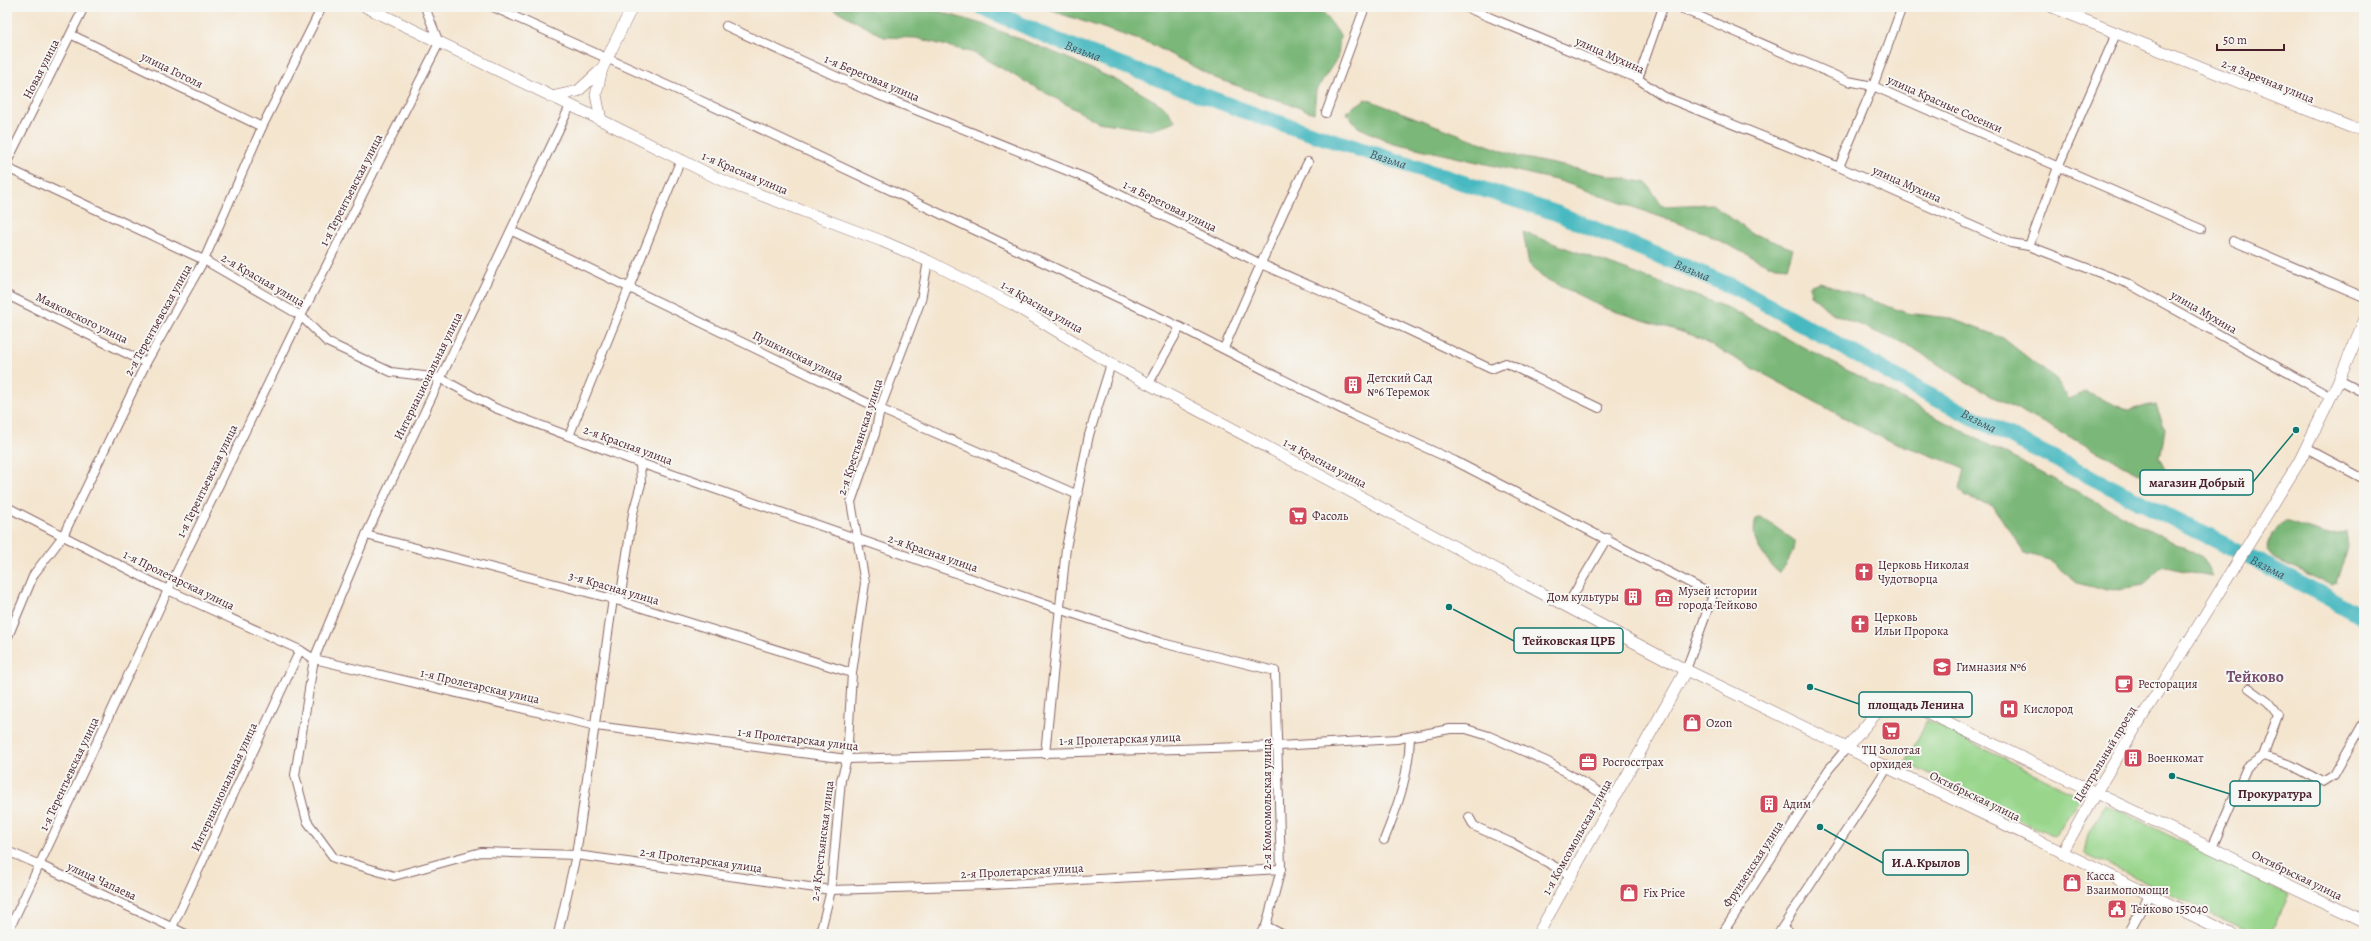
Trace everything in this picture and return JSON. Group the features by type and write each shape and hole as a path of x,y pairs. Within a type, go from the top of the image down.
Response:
{"main road":[{"name":"1-я Красная улица","path":"366,7 601,120 721,180 882,241 1014,305 1111,364 1686,670"},
{"path":"601,120 596,95 604,64 632,7"},
{"name":"2-я Заречная улица","path":"2052,7 2350,128 2364,130"},
{"path":"551,97 578,91 604,64"},
{"path":"2306,448 2339,380 2364,322"},
{"name":"Центральный проезд","path":"2062,853 2096,792 2223,588 2306,448"},
{"name":"Октябрьская улица","path":"1686,670 1846,750 1888,767 2231,934"},
{"name":"1-я Комсомольская улица","path":"1538,934 1686,670"},
{"name":"Октябрьская улица","path":"1846,750 1884,704 1892,699 1899,699 2364,921"}],"street":[{"name":"Новая улица","path":"7,162 72,35 84,7"},
{"name":"2-я Терентьевская улица","path":"7,639 34,574 64,536 146,363 204,260 262,127 322,7"},
{"path":"425,7 439,43"},
{"path":"492,7 604,64 693,97 1224,348 1353,415 1455,461 1548,511 1607,538 1713,595 1686,670"},
{"path":"1326,113 1365,7"},
{"name":"улица Мухина","path":"1465,7 1638,79 1665,97 1839,166 2011,243 2029,246 2129,284 2331,397"},
{"path":"1638,79 1663,7"},
{"name":"улица Красные Сосенки","path":"1678,7 1848,81 1873,86 2201,229"},
{"path":"1839,166 1873,86 1902,7"},
{"name":"1-я Береговая улица","path":"726,26 866,90 1088,179 1261,264 1372,313 1490,369 1506,363 1599,408"},
{"path":"2029,246 2058,167 2116,34"},
{"name":"улица Гоголя","path":"72,35 262,127"},
{"name":"1-я Терентьевская улица","path":"7,934 168,590 301,316 439,43"},
{"name":"Интернациональная улица","path":"314,659 366,535 440,378 512,231 570,106"},
{"path":"569,436 681,159"},
{"path":"1224,348 1308,162"},
{"name":"2-я Красная улица","path":"7,168 204,260 301,316 327,342 391,372 440,378 495,408 640,463 1060,609 1162,643 1275,671"},
{"name":"Пушкинская улица","path":"512,231 880,410 1078,495"},
{"path":"2233,241 2364,297"},
{"name":"2-я Крестьянская улица","path":"820,934 831,890 841,780 847,759 852,673 865,583 856,539 851,502 875,434 880,410 921,300 928,262"},
{"name":"Маяковского улица","path":"7,295 146,363"},
{"path":"1149,384 1180,327"},
{"path":"1045,754 1066,548 1078,495 1088,436 1111,364"},
{"path":"2339,380 2364,393"},
{"path":"2306,448 2364,479"},
{"path":"558,934 576,856 592,741 596,726 633,513 641,484 640,463"},
{"name":"1-я Пролетарская улица","path":"7,507 168,590 300,650 314,659 596,726 847,759 1279,746 1397,739 1450,728 1466,729 1489,736 1548,762 1613,800"},
{"name":"3-я Красная улица","path":"366,535 617,600 852,673"},
{"path":"1566,607 1607,538"},
{"name":"Интернациональная улица","path":"171,931 300,650"},
{"name":"2-я Пролетарская улица","path":"314,659 295,775 307,821 334,858 394,876 480,852 576,856 831,890 989,885 1281,869"},
{"name":"2-я Комсомольская улица","path":"1260,934 1266,926 1281,869 1279,746 1275,671"},
{"path":"2212,848 2247,766 2263,756 2278,715 2268,702 2249,688"},
{"path":"2263,756 2290,765 2323,782 2334,776 2364,722"},
{"path":"1384,840 1400,801 1410,760 1410,737"},
{"name":"Фрунзенская улица","path":"1722,934 1829,769 1846,750"},
{"path":"1792,934 1780,931 1888,767"},
{"path":"1469,817 1474,826 1512,843 1570,875"},
{"name":"улица Чапаева","path":"7,851 40,865 171,931 186,934"},
{"path":"2128,934 2149,895"},
{"path":"1266,926 1282,934"}],"green space":[{"path":"830,7 924,7 982,24 1063,56 1131,87 1165,107 1175,121 1151,130 1098,122 974,53 916,38 884,37"},
{"path":"1046,7 1310,7 1322,10 1340,35 1338,57 1316,90 1314,113 1215,78 1151,44 1055,12"},
{"path":"1366,99 1519,157 1647,183 1662,206 1712,204 1751,233 1793,249 1787,267 1768,265 1700,231 1560,181 1390,142 1358,127 1346,112"},
{"path":"1523,232 1731,309 2203,558 2212,576 2160,566 2144,585 2107,591 2077,583 2049,560 2024,553 1993,506 1965,497 1959,489 1964,469 1957,465 1880,437 1692,335 1607,309 1542,277 1529,264"},
{"path":"1820,282 1907,313 1949,318 2003,338 2056,380 2068,399 2085,392 2127,410 2156,405 2165,429 2160,458 2171,479 2165,485 2151,480 1961,379 1913,348 1830,312 1811,295 1810,285"},
{"path":"1761,517 1794,540 1790,558 1778,573 1763,554 1756,542 1754,527 1756,519"},
{"path":"2285,521 2327,535 2346,533 2348,546 2336,583 2332,585 2273,558 2267,551 2272,533"},
{"path":"1927,720 2081,797 2054,837 1906,763"},
{"path":"2106,804 2289,895 2270,934 2256,934 2084,853 2088,833"}],"waterway":[{"name":"Вязьма","path":"982,7 1058,41 1258,116 1556,213 1741,290 1923,392 2326,596 2364,618"}],"place":[{"name":"Детский Сад №6 Теремок","path":"1353,385"},
{"name":"магазин Добрый","path":"2296,430"},
{"name":"Фасоль","path":"1298,516"},
{"name":"Церковь Николая Чудотворца","path":"1864,572"},
{"name":"Дом культуры","path":"1633,597"},
{"name":"Музей истории города Тейково","path":"1664,598"},
{"name":"Тейковская ЦРБ","path":"1449,607"},
{"name":"Церковь Ильи Пророка","path":"1860,624"},
{"name":"Гимназия №6","path":"1942,667"},
{"name":"Ресторация","path":"2124,684"},
{"name":"площадь Ленина","path":"1810,687"},
{"name":"Кислород","path":"2009,709"},
{"name":"Ozon","path":"1692,723"},
{"name":"ТЦ Золотая орхидея","path":"1891,731"},
{"name":"Военкомат","path":"2133,758"},
{"name":"Росгосстрах","path":"1588,762"},
{"name":"Прокуратура","path":"2172,776"},
{"name":"Адим","path":"1769,804"},
{"name":"И.А.Крылов","path":"1820,827"},
{"name":"Касса Взаимопомощи","path":"2072,883"},
{"name":"Fix Price","path":"1629,893"},
{"name":"Тейково 155040","path":"2117,909"}],"district":[{"name":"Тейково","path":"2255,676"}]}
